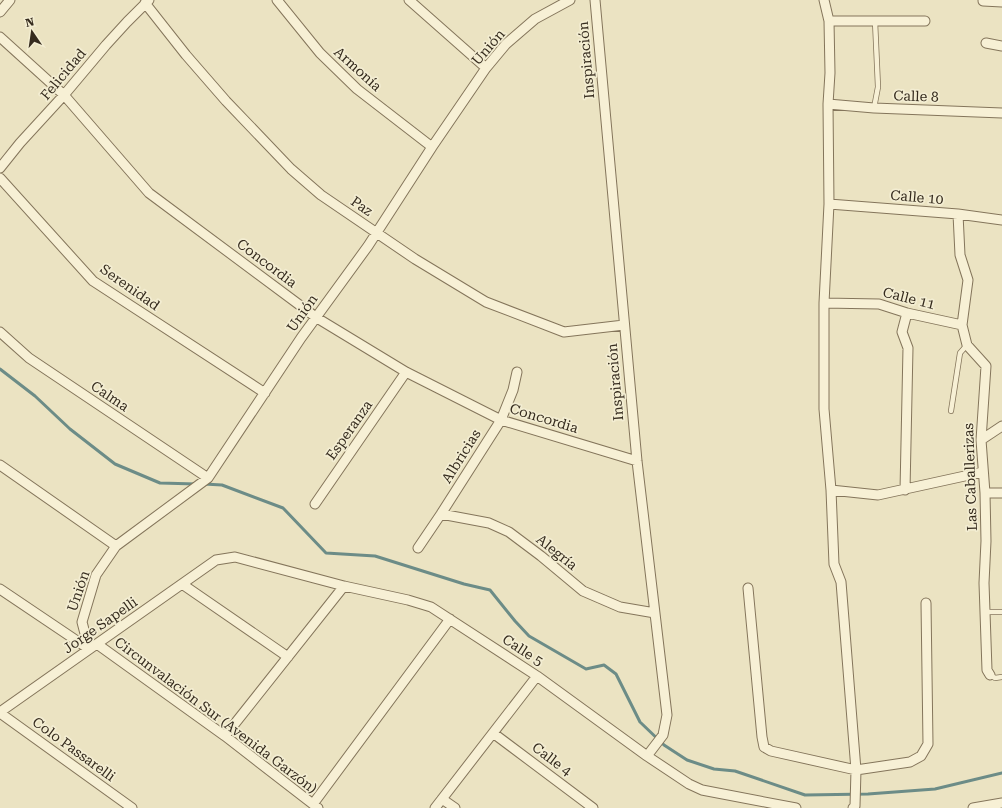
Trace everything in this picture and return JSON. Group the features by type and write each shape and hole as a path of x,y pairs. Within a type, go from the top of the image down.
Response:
{"street":[{"path":"0,12 10,0"},
{"name":"Armonía","path":"277,0 320,53 357,89 432,147"},
{"path":"410,0 486,68"},
{"name":"Unión","path":"89,649 82,622 96,575 116,546 208,478 316,317 376,233 486,68 506,44 535,20 570,0"},
{"name":"Inspiración","path":"595,0 636,461 667,715 663,735 647,756"},
{"path":"824,0 829,21 830,73 828,104 829,204 824,303 824,409 831,490 834,564 841,582 856,770 854,803"},
{"path":"983,1 1002,2"},
{"name":"Paz","path":"148,2 186,55 226,101 291,169 321,195 376,233 415,259 486,302 564,332 624,325"},
{"name":"Felicidad","path":"0,168 106,45 148,2"},
{"path":"829,21 925,21"},
{"name":"Concordia","path":"0,37 64,95 149,193 316,317 406,372 500,420 636,461"},
{"path":"986,43 1002,46"},
{"name":"Calle 8","path":"828,104 874,108 1002,113"},
{"name":"Serenidad","path":"0,178 93,281 265,393"},
{"name":"Calle 10","path":"829,204 958,214 1002,220"},
{"name":"Las Caballerizas","path":"958,214 960,255 968,280 962,325 967,345 986,366 981,440 985,493 986,541 984,583 987,670 990,676"},
{"name":"Calle 11","path":"824,303 879,304 907,313 962,325"},
{"path":"906,490 908,348 902,332 907,313"},
{"name":"Calma","path":"0,332 29,358 208,478"},
{"name":"Esperanza","path":"315,504 406,372"},
{"name":"Albricias","path":"418,548 442,514 500,420 513,390 517,372"},
{"path":"981,440 1002,426"},
{"path":"0,465 116,546"},
{"path":"831,490 878,495 983,472"},
{"path":"985,493 1002,493"},
{"name":"Alegría","path":"442,514 489,523 509,532 583,591 620,607 654,613"},
{"name":"Calle 5","path":"216,560 235,557 431,607 536,676 647,756 689,784 702,790 796,808"},
{"name":"Jorge Sapelli","path":"0,712 216,560"},
{"path":"182,584 288,657"},
{"path":"225,736 344,586"},
{"path":"748,588 764,747 771,751 856,770 910,762 920,756 928,744 926,603"},
{"path":"0,589 89,649"},
{"path":"316,806 450,619"},
{"name":"Circunvalación Sur (Avenida Garzón)","path":"97,644 225,736 316,806"},
{"path":"435,808 536,676"},
{"name":"Colo Passarelli","path":"0,712 132,808"},
{"name":"Calle 4","path":"493,733 593,808"},
{"path":"442,799 455,808"},
{"path":"973,808 989,807 1002,803"}],"lane":[{"path":"874,108 878,87 875,21"},
{"path":"951,411 960,353 967,345"},
{"path":"985,612 1002,612"},
{"path":"990,676 995,678 1002,677"}],"waterway":[{"path":"0,369 35,396 70,429 115,464 160,483 196,484"},
{"path":"204,484 222,485 283,508 326,553 375,556 464,584 490,590 529,636 586,669 604,665 616,674 640,722 664,745 687,760 714,769 735,771 805,795 868,794 935,789 1002,773"}]}
